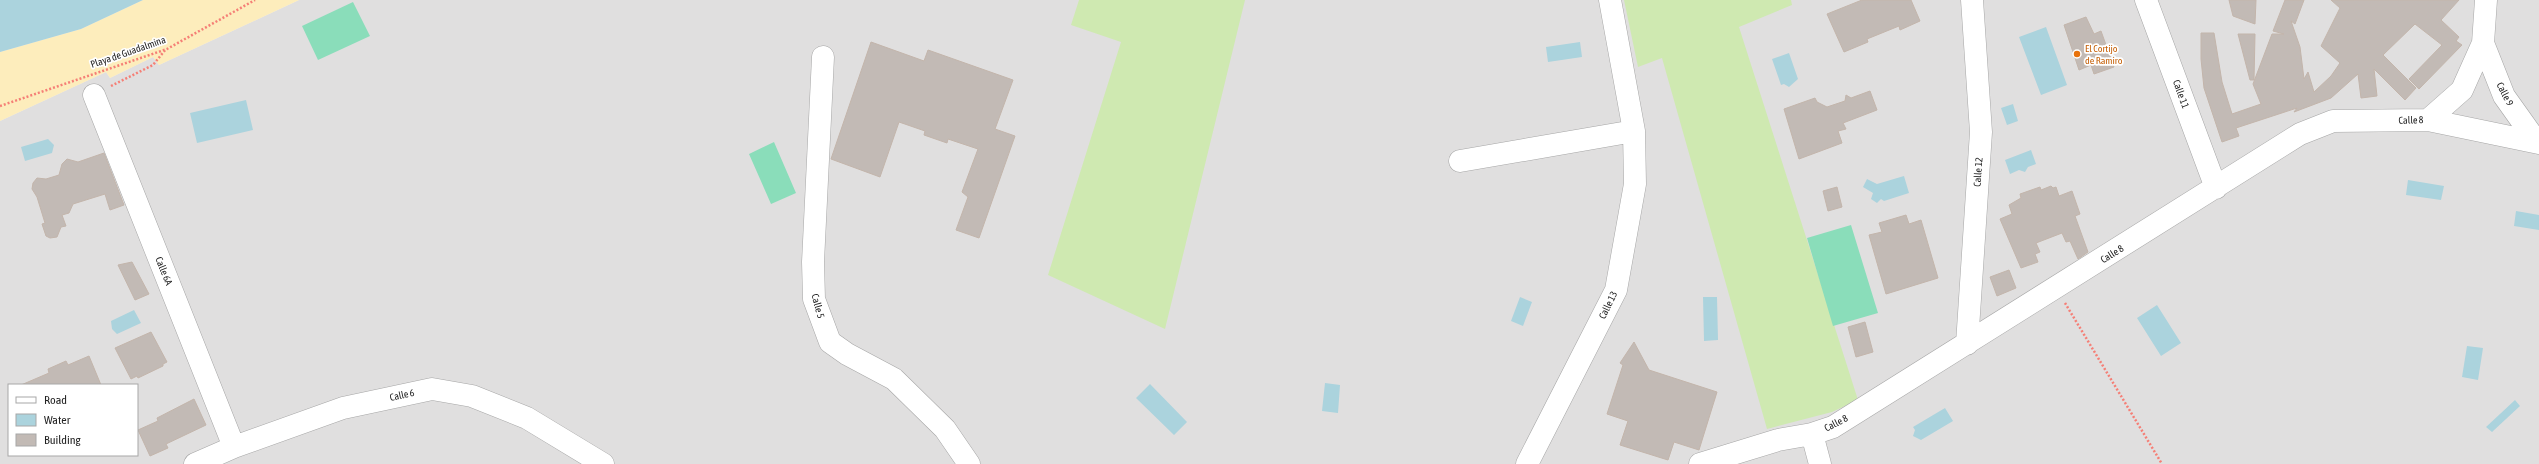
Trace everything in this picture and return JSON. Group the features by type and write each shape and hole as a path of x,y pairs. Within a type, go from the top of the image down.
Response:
{"street":[{"name":"Calle 13","path":"1526,464 1616,290 1635,184 1634,131 1610,0"},
{"name":"Calle 12","path":"1967,344 1981,132 1972,0"},
{"name":"Calle 11","path":"2146,0 2216,188"},
{"name":"Calle 9","path":"2428,120 2462,90 2483,43 2486,0"},
{"name":"Calle 9","path":"2483,43 2504,96 2538,142"},
{"name":"Calle 5","path":"823,57 813,262 814,299 830,342 847,354 894,379 945,428 969,464"},
{"name":"Calle 6A","path":"94,94 234,447"},
{"name":"Calle 8","path":"1700,464 1778,440 1812,434 1833,427 2300,134 2333,121 2428,120 2538,142"},
{"path":"1460,160 1634,131"},
{"name":"Calle 6","path":"195,464 234,447 343,408 432,389 472,396 527,418 595,462"},
{"path":"1812,434 1820,464"}],"path":[{"name":"Playa de Guadalmina","path":"0,106 167,49 255,0"},
{"path":"94,94 153,64 167,49"},
{"path":"2056,288 2162,464"}],"shaded area":[{"path":"299,0 2539,0 2539,464 0,464 0,121 106,72 110,78 153,57 159,65"}],"green space":[{"path":"1079,0 1245,0 1165,329 1048,275 1121,42 1071,25"},
{"path":"1624,0 1791,0 1792,5 1739,27 1858,400 1832,412 1767,429 1662,58 1638,67"},
{"path":"353,2 370,36 318,60 302,26"},
{"path":"774,142 796,193 771,204 749,154"},
{"path":"1851,225 1878,313 1833,326 1807,238"}],"sand":[{"path":"143,0 299,0 159,65 153,57 110,78 106,72 0,121 0,52 81,29"}],"water":[{"path":"0,0 143,0 81,29 0,52"},
{"path":"2046,27 2067,85 2041,95 2019,37"},
{"path":"1580,42 1582,57 1548,62 1546,47"},
{"path":"1789,53 1798,79 1789,87 1784,84 1781,85 1772,59"},
{"path":"246,100 253,130 197,143 190,113"},
{"path":"2013,104 2018,121 2007,125 2001,108"},
{"path":"48,139 54,145 52,153 25,161 21,147"},
{"path":"2031,150 2036,164 2028,167 2025,172 2019,170 2010,174 2005,160"},
{"path":"1904,176 1909,193 1884,201 1881,199 1877,203 1871,199 1873,193 1863,187 1867,179 1877,184"},
{"path":"2408,180 2444,186 2441,200 2406,195"},
{"path":"2516,211 2539,215 2539,230 2514,226"},
{"path":"1520,297 1532,302 1523,326 1511,321"},
{"path":"1703,297 1717,297 1718,340 1704,341"},
{"path":"2157,305 2181,343 2161,356 2137,318"},
{"path":"134,310 141,323 117,334 112,329 111,321"},
{"path":"2467,346 2483,348 2478,380 2462,377"},
{"path":"1325,383 1340,385 1338,413 1322,411"},
{"path":"1150,384 1187,422 1174,435 1136,398"},
{"path":"2515,400 2520,406 2492,432 2486,427"},
{"path":"1945,408 1953,421 1921,440 1913,436 1915,430 1913,427"}],"building":[{"path":"1862,0 1911,0 1920,21 1900,30 1899,26 1867,39 1868,42 1844,52 1827,14"},
{"path":"2229,0 2256,0 2255,24 2233,16"},
{"path":"2285,0 2304,0 2295,24 2291,21 2300,47 2304,79 2308,72 2314,92 2331,76 2340,63 2321,46 2340,8 2331,0 2459,0 2441,20 2459,37 2456,41 2462,45 2419,89 2409,79 2442,45 2415,24 2383,55 2416,88 2405,100 2374,69 2377,96 2361,98 2358,74 2331,98 2294,112 2297,108 2236,128 2239,136 2222,142 2204,88 2201,59 2201,33 2214,33 2222,82 2232,114 2261,104 2253,84 2272,34 2284,34 2273,31"},
{"path":"2086,17 2094,34 2101,31 2114,67 2094,74 2091,65 2079,70 2064,25"},
{"path":"2238,34 2255,34 2254,80 2250,80"},
{"path":"871,42 924,61 928,50 1013,80 995,129 1015,136 979,238 956,230 968,197 962,192 978,149 948,139 947,143 924,135 925,131 899,122 880,177 831,159"},
{"path":"1870,91 1877,110 1843,123 1846,129 1838,131 1842,143 1799,159 1784,109 1815,98 1817,102 1827,107 1845,101 1846,95 1851,98"},
{"path":"104,153 124,205 110,210 105,194 73,204 69,213 62,215 66,226 61,227 57,237 50,238 46,236 42,224 45,223 37,197 32,189 33,183 37,178 46,179 59,175 62,164 67,159 78,162"},
{"path":"2051,186 2053,188 2056,187 2059,196 2072,191 2080,214 2075,216 2088,252 2078,259 2070,241 2066,242 2062,233 2036,243 2040,252 2035,254 2038,262 2021,268 2000,219 2012,214 2009,205 2021,198 2020,194 2040,187 2041,190"},
{"path":"1837,187 1842,207 1828,211 1823,191"},
{"path":"1906,215 1909,224 1921,220 1938,278 1886,294 1869,235 1882,232 1879,223"},
{"path":"132,262 149,294 135,300 118,265"},
{"path":"2009,270 2016,288 1997,296 1990,277"},
{"path":"1865,322 1873,352 1856,357 1848,327"},
{"path":"151,332 167,362 163,364 163,366 138,378 137,376 131,379 115,348"},
{"path":"1634,342 1649,370 1717,392 1699,450 1674,442 1668,460 1620,445 1628,421 1607,414 1623,365 1620,363"},
{"path":"89,356 101,384 23,384 49,373 48,369 66,361 68,365"},
{"path":"194,399 206,425 166,444 168,448 150,456 138,430 158,421 157,418"}],"place":[{"name":"El Cortijo de Ramiro","path":"2077,54"}]}
